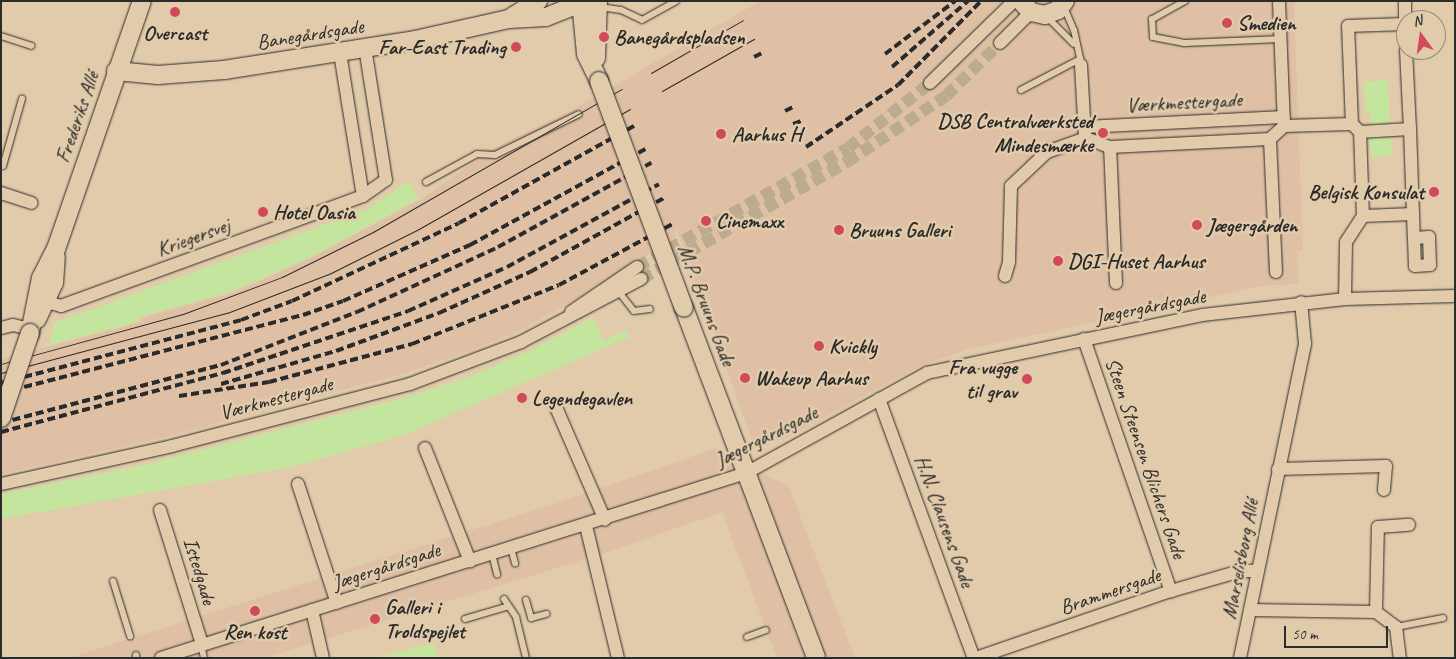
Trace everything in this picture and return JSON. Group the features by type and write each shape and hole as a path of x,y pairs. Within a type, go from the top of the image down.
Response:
{"street":[{"name":"Frederiks Allé","path":"1,418 41,300 41,278 56,249 116,71 142,1"},
{"name":"Banegårdsgade","path":"509,19 538,1"},
{"path":"930,83 1014,1"},
{"path":"1276,272 1270,138 1284,122 1279,1"},
{"name":"Banegårdsgade","path":"116,71 184,74 340,52 509,19 546,17 589,3"},
{"name":"M.P. Bruuns Gade","path":"589,3 586,54 599,81 746,473 798,619 816,658"},
{"path":"1000,43 1032,9 1064,3"},
{"path":"1345,298 1346,242 1363,216 1348,26 1396,24"},
{"name":"Kriegersvej","path":"41,300 62,306 363,196 386,180 366,48"},
{"path":"340,52 363,196"},
{"path":"1407,60 1414,238 1429,237 1430,265"},
{"path":"1080,62 1085,132"},
{"name":"Værkmestergade","path":"1005,276 1009,262 1010,186 1048,152 1085,132 1284,122 1356,128 1410,129"},
{"name":"Værkmestergade","path":"1085,132 1110,146 1270,138"},
{"path":"1110,146 1116,283"},
{"path":"1,193 32,203"},
{"path":"1363,216 1413,214"},
{"name":"Værkmestergade","path":"1,484 172,446 410,384 495,354 553,326 619,292 639,273 553,326"},
{"name":"Jægergårdsgade","path":"161,658 470,560 586,526 746,473 928,373 1202,315 1345,298 1455,296"},
{"name":"Marselisborg Allé","path":"1240,658 1305,344 1301,302"},
{"path":"1,328 13,325 31,331"},
{"name":"Steen Steensen Blichers Gade","path":"1084,339 1171,591"},
{"name":"H.N. Clausens Gade","path":"879,399 975,658"},
{"path":"555,405 604,520"},
{"path":"425,448 470,560"},
{"path":"1278,469 1386,466 1384,490"},
{"path":"298,484 337,603"},
{"name":"Istedgade","path":"160,510 201,645"},
{"path":"586,526 618,658"},
{"path":"1376,612 1378,527 1410,526"},
{"name":"Brammersgade","path":"975,658 1171,591 1237,572 1258,570"},
{"path":"312,610 323,658"},
{"path":"1250,610 1376,612 1396,627 1400,658"}],"lane":[{"path":"589,3 621,10 642,20 676,1"},
{"path":"1185,1 1152,19 1153,37 1185,43 1281,39"},
{"path":"1021,90 1080,62 1074,44 1074,30 1064,3"},
{"path":"1032,9 1074,44"},
{"path":"1,36 31,46"},
{"path":"4,166 22,100"},
{"path":"426,182 477,154 494,155 579,114"},
{"path":"619,292 634,311 650,309"},
{"path":"511,548 516,563"},
{"path":"492,554 497,574"},
{"path":"113,582 130,636"},
{"path":"504,599 506,607 516,617 526,658"},
{"path":"526,600 531,618 546,614"},
{"path":"465,619 506,607"},
{"path":"1396,627 1444,618"},
{"path":"747,637 766,630"},
{"path":"201,645 204,658"}],"shaded area":[{"path":"760,1 1294,1 1303,250 1297,251 1299,284 1262,286 969,349 922,365 784,439 754,445 676,228 673,238 574,301 515,333 464,353 406,373 170,436 1,474 1,359 142,322 141,318 231,294 311,258 422,199 492,149 576,108"},
{"path":"717,448 789,487 855,658 777,658 722,512 602,554 264,658 69,658 554,504"}],"green space":[{"path":"1388,80 1390,125 1371,126 1370,113 1366,113 1364,82"},
{"path":"1367,133 1392,133 1391,156 1372,157"},
{"path":"409,181 419,199 313,256 234,291 140,317 138,322 49,345 54,323 367,209"},
{"path":"593,317 604,341 626,330 630,337 401,436 292,467 1,519 1,494 143,465 407,397 471,376 533,349"},
{"path":"434,643 438,658 376,658"}],"tunnel":[{"path":"641,279 847,162 946,96 1000,43"},
{"path":"637,267 848,148 930,83"}],"tram line":[{"path":"651,73 743,20"},
{"path":"662,91 754,39"},
{"path":"1,364 183,314 282,277 373,232 622,89"},
{"path":"1,373 227,313 331,273 417,230 630,109"}],"railway":[{"path":"885,54 955,1"},
{"path":"892,67 968,1"},
{"path":"806,147 898,85 981,1"},
{"path":"754,57 762,53"},
{"path":"785,111 793,107"},
{"path":"793,124 801,121"},
{"path":"1,383 241,320 292,301 459,223 636,125"},
{"path":"1,393 303,315 343,301 470,245 645,149"},
{"path":"1,423 221,365 357,312 498,247 651,163"},
{"path":"1,432 223,373 408,311 507,267 659,184"},
{"path":"221,384 336,351 439,313 530,272 664,198"},
{"path":"179,396 269,382 412,344 559,285 674,223"}],"place":[{"name":"Overcast","path":"175,12"},
{"name":"Smedien","path":"1227,23"},
{"name":"Banegårdspladsen","path":"604,37"},
{"name":"Far-East Trading","path":"516,47"},
{"name":"DSB Centralværksted Mindesmærke","path":"1103,133"},
{"name":"Aarhus H","path":"721,134"},
{"name":"Belgisk Konsulat","path":"1434,192"},
{"name":"Hotel Oasia","path":"263,212"},
{"name":"Cinemaxx","path":"706,221"},
{"name":"Jægergården","path":"1197,225"},
{"name":"Bruuns Galleri","path":"839,230"},
{"name":"DGI-Huset Aarhus","path":"1058,261"},
{"name":"Kvickly","path":"819,346"},
{"name":"Wakeup Aarhus","path":"745,378"},
{"name":"Fra vugge til grav","path":"1027,379"},
{"name":"Legendegavlen","path":"522,398"},
{"name":"Ren kost","path":"255,611"},
{"name":"Galleri i Troldspejlet","path":"375,619"}]}
